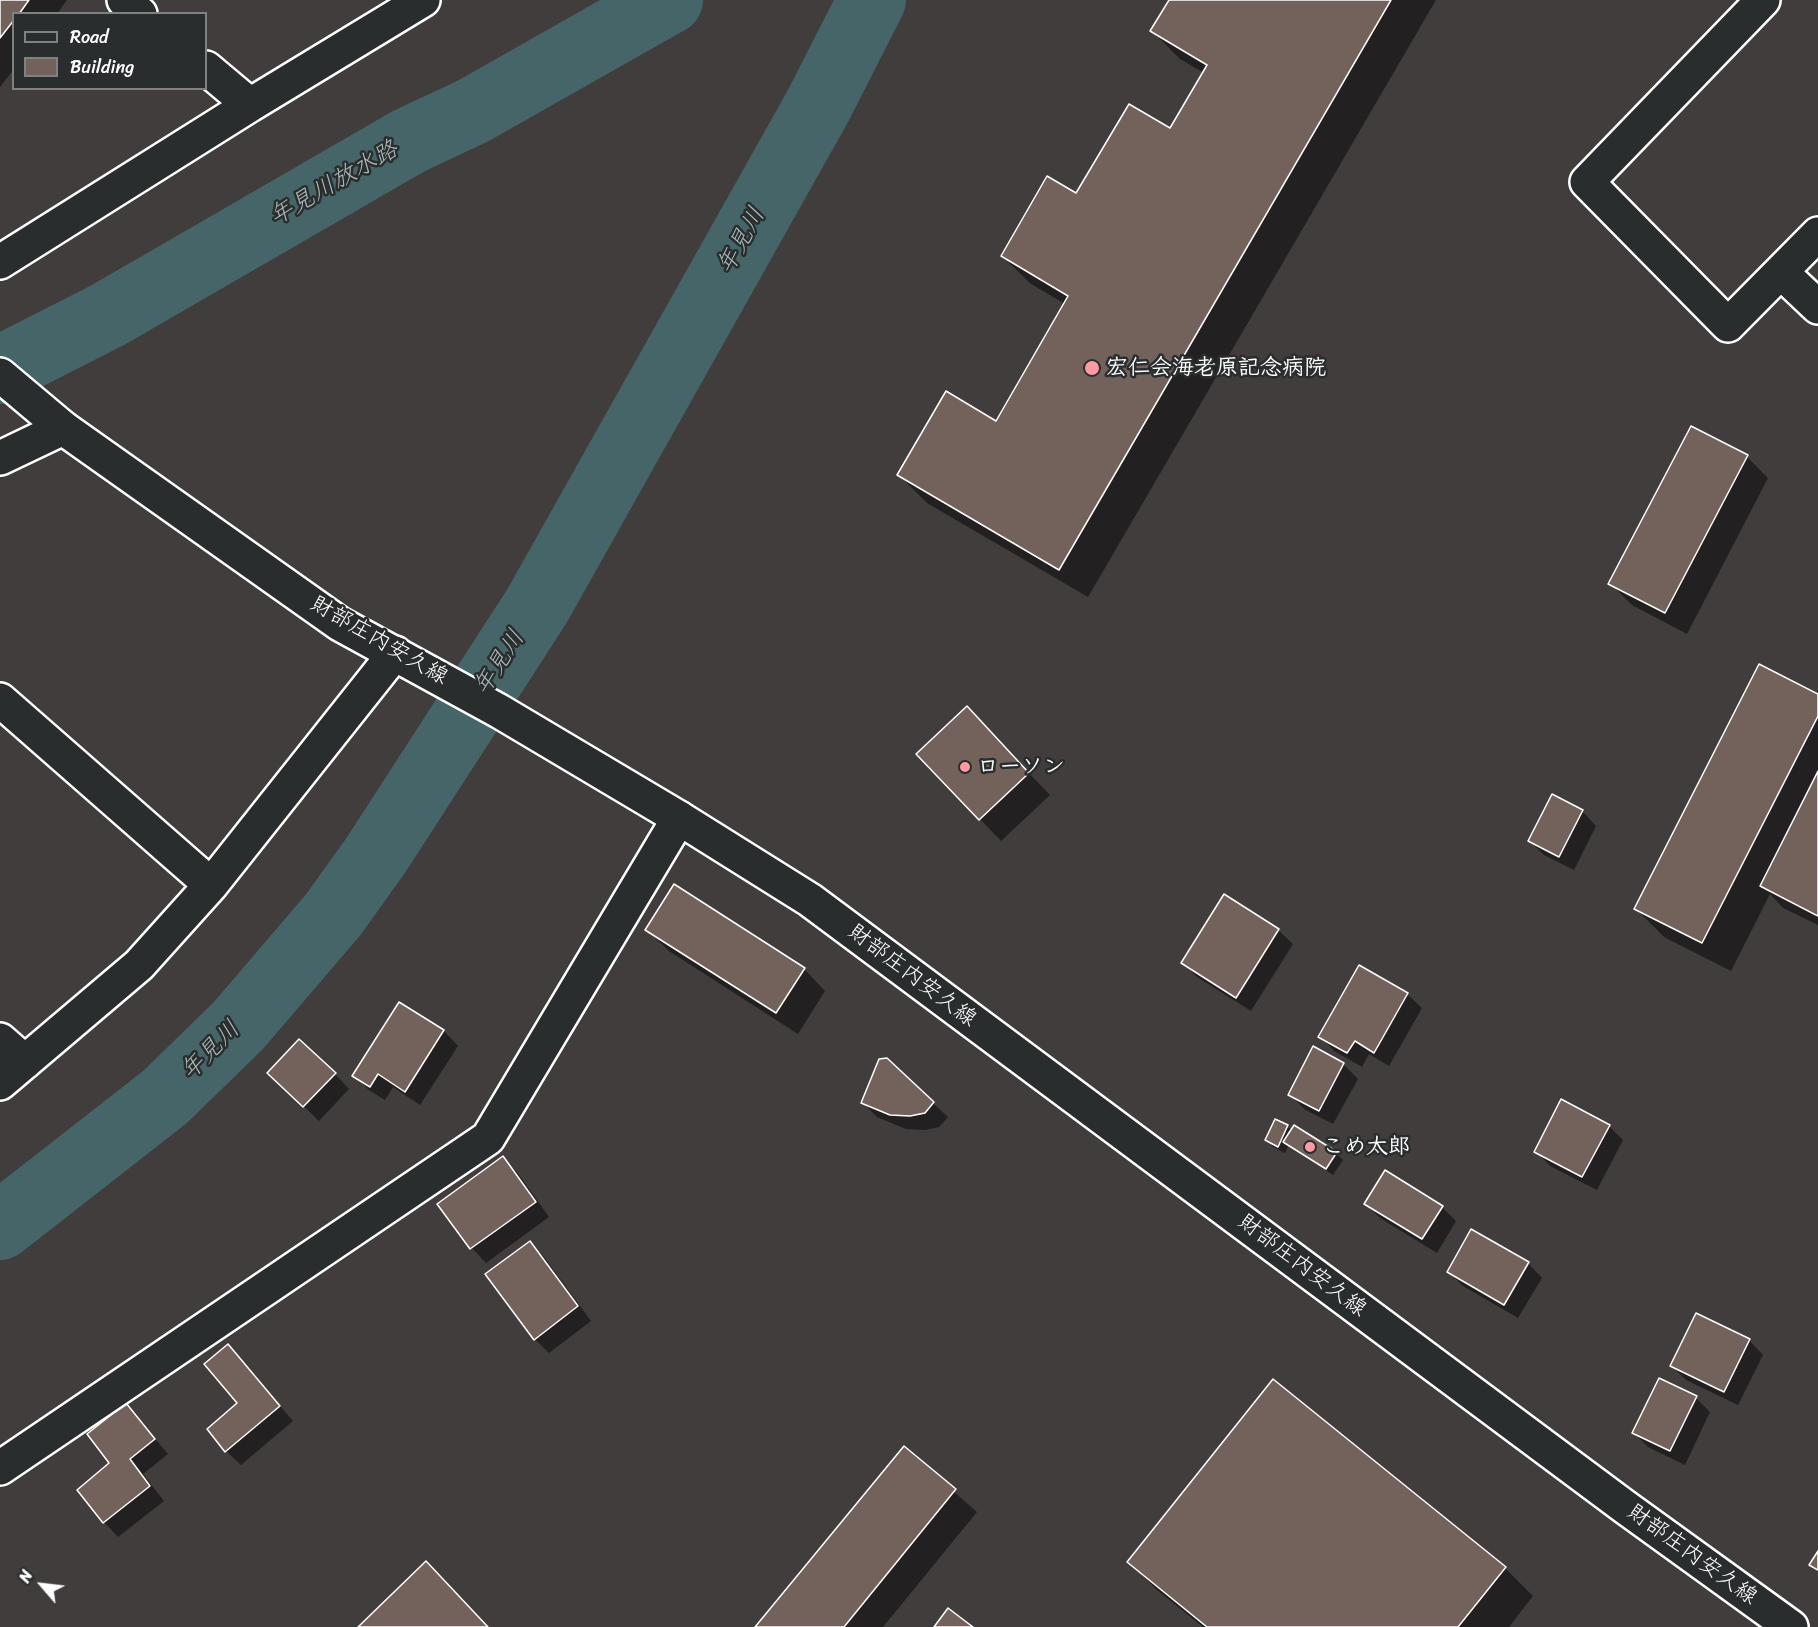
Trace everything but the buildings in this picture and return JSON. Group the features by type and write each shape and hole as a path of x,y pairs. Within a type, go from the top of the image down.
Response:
{"street":[{"path":"123,0 139,12"},
{"path":"144,12 155,0"},
{"path":"0,262 250,105 423,0"},
{"path":"1763,0 1587,182 1728,325 1818,234"},
{"path":"207,69 250,105"},
{"path":"1780,272 1818,307"},
{"name":"財部庄内安久線","path":"0,375 51,419 340,624 499,711 679,818 810,900 1625,1507 1791,1627"},
{"path":"0,458 51,419"},
{"path":"0,1083 139,964 407,659"},
{"path":"0,700 210,885"},
{"path":"0,1468 488,1138 679,818"},
{"path":"0,1041 25,1062"}],"waterway":[{"name":"年見川放水路","path":"0,370 108,315 409,141 473,111 669,0"},
{"name":"年見川","path":"0,1226 165,1097 238,1026 333,915 376,855 537,606 818,106 872,0"}],"place":[{"name":"宏仁会海老原記念病院","path":"1092,368"},
{"name":"ローソン","path":"965,767"},
{"name":"こめ太郎","path":"1310,1147"}]}
